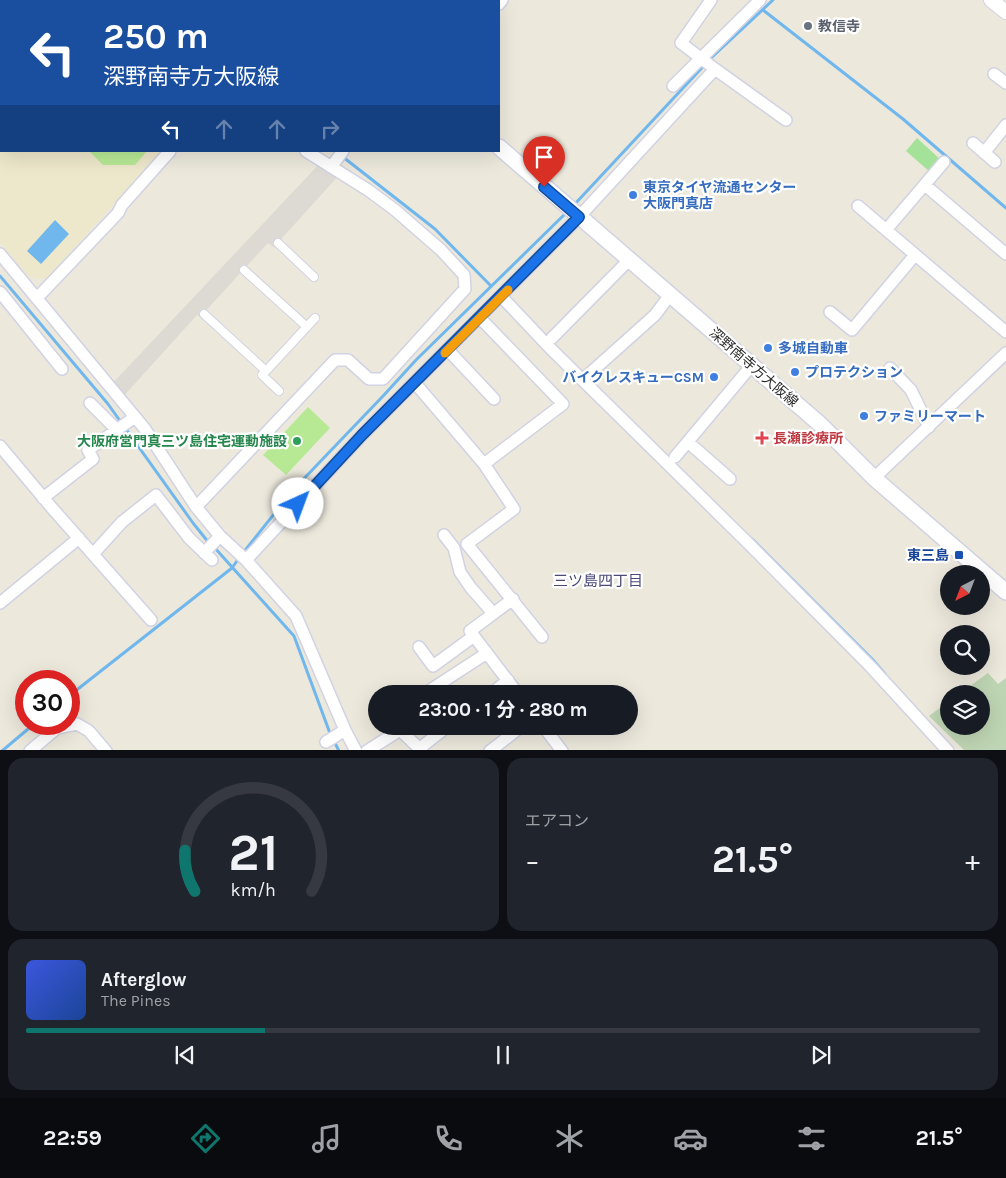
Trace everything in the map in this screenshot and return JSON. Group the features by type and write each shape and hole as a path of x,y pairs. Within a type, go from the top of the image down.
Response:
{"main road":[{"name":"深野南寺方大阪線","path":"500,148 821,425 874,478 1006,592"}],"street":[{"path":"711,0 681,43 786,120"},
{"path":"673,86 760,0"},
{"path":"990,0 1006,12"},
{"path":"246,560 362,435 501,296 572,211 714,69"},
{"path":"994,74 1006,83"},
{"path":"984,153 1006,125"},
{"path":"973,143 995,162"},
{"path":"37,298 118,213 122,205 169,152"},
{"path":"196,507 335,360 348,360 369,379 383,379 465,289 464,275 441,250 337,160 309,152"},
{"path":"886,230 944,162"},
{"path":"925,184 1006,254"},
{"path":"858,206 1006,332"},
{"path":"278,243 314,277"},
{"path":"0,254 145,429 196,507 220,536 246,560 296,616 345,730 356,750"},
{"path":"830,312 852,330 915,255"},
{"path":"552,338 629,260"},
{"path":"244,270 307,327"},
{"path":"0,292 62,369"},
{"path":"589,374 655,315 670,295"},
{"path":"501,296 550,348 870,666 948,750"},
{"path":"204,314 266,371"},
{"path":"279,391 262,375 315,318"},
{"path":"480,318 562,404 484,464"},
{"path":"448,350 494,399"},
{"path":"874,478 1006,353"},
{"path":"675,457 752,365"},
{"path":"890,368 911,390 929,426"},
{"path":"415,383 484,464 514,509 467,544 542,637"},
{"path":"90,403 117,430"},
{"path":"43,498 93,459 88,450 135,417"},
{"path":"688,442 730,479"},
{"path":"0,446 43,498 151,620"},
{"path":"94,554 122,522 156,495 176,522 208,557 220,536"},
{"path":"444,535 454,548 460,572 493,613"},
{"path":"0,603 79,538"},
{"path":"512,599 470,631 512,685"},
{"path":"419,646 432,666 474,636"},
{"path":"438,685 487,653"},
{"path":"502,685 508,680"},
{"path":"30,750 57,728 77,724 89,731 106,750"},
{"path":"326,742 345,730"},
{"path":"367,750 390,735"},
{"path":"408,735 421,749 437,735"},
{"path":"490,750 510,735"},
{"path":"550,735 562,750"}],"shaded area":[{"path":"0,152 161,152 46,279 29,277 0,242"},
{"path":"322,161 341,173 274,247 268,243 200,317 197,315 121,399 110,386"}],"green space":[{"path":"917,138 941,160 930,172 906,151"},
{"path":"90,152 146,152 135,165 103,165"},
{"name":"大阪府営門真三ツ島住宅運動施設","path":"308,407 330,428 286,475 263,455"},
{"path":"985,675 990,675 998,684 1006,678 1006,750 964,750 949,735 990,735 990,685 971,685"},
{"path":"940,708 940,727 929,716"}],"water":[{"path":"55,220 69,234 41,264 27,251"}],"waterway":[{"path":"573,206 711,58 773,0"},
{"path":"763,10 903,119 1006,208"},
{"path":"343,157 435,229 491,286"},
{"path":"243,553 294,489 416,360 567,212"},
{"path":"0,276 108,404 209,543"},
{"path":"752,539 885,674"},
{"path":"214,547 294,636 331,736"},
{"path":"80,687 232,568 239,558"},
{"path":"3,750 21,735"},
{"path":"334,741 338,750"}],"slow traffic":[{"path":"445,353 508,290"}],"place":[{"name":"教信寺","path":"808,26"},
{"name":"東京タイヤ流通センター 大阪門真店","path":"633,195"},
{"name":"多城自動車","path":"768,348"},
{"name":"プロテクション","path":"795,372"},
{"name":"バイクレスキューCSM","path":"714,377"},
{"name":"ファミリーマート","path":"864,416"},
{"name":"長瀬診療所","path":"762,438"},
{"name":"大阪府営門真三ツ島住宅運動施設","path":"297,441"},
{"name":"東三島","path":"959,555"}],"district":[{"name":"三ツ島四丁目","path":"598,581"}],"route":[{"path":"298,504 362,435 579,217 544,187"}]}
